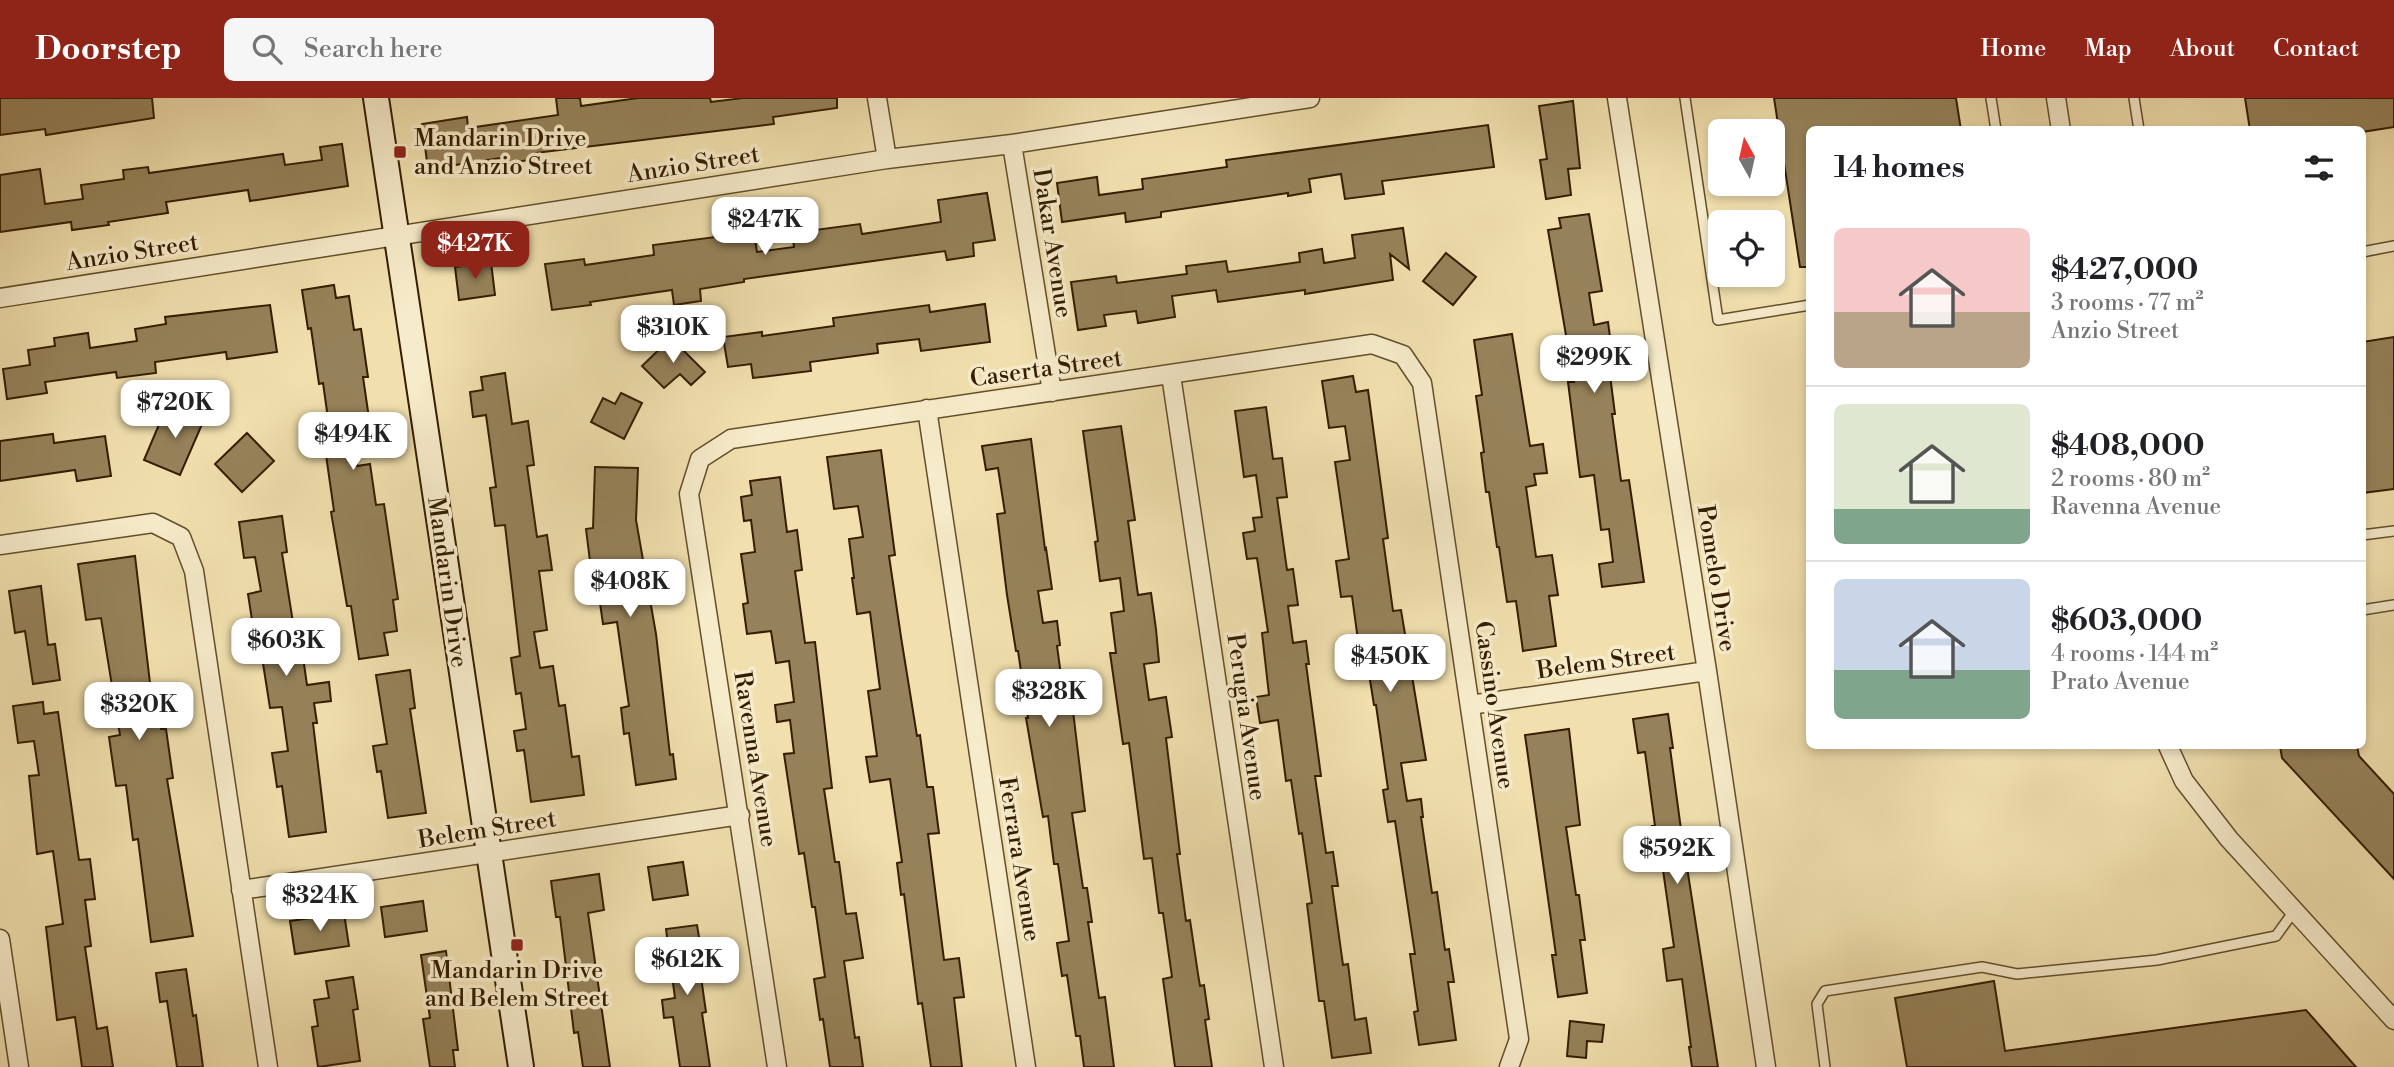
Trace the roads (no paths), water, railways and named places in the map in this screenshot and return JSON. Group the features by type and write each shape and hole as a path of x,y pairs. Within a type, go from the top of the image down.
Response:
{"street":[{"name":"Mandarin Drive","path":"376,98 521,1067"},
{"path":"877,98 887,159"},
{"name":"Anzio Street","path":"0,298 887,159 1012,144 1310,98"},
{"name":"Pomelo Drive","path":"1617,98 1766,1067"},
{"path":"2056,98 2060,126"},
{"name":"Dakar Avenue","path":"1012,144 1052,391"},
{"name":"Caserta Street","path":"700,459 731,439 927,409 1372,344 1403,355"},
{"name":"Cassino Avenue","path":"1403,355 1422,383 1470,705 1519,1039 1509,1067"},
{"name":"Perugia Avenue","path":"1171,375 1274,1067"},
{"name":"Ferrara Avenue","path":"927,409 1026,1067"},
{"name":"Ravenna Avenue","path":"700,459 690,494 777,1067"},
{"path":"0,545 153,523 181,537 194,571 268,1067"},
{"name":"Belem Street","path":"1470,705 1707,671"},
{"path":"2169,749 2184,781 2228,839 2394,1020"},
{"name":"Belem Street","path":"241,890 740,815"},
{"path":"0,939 19,1067"}],"lane":[{"path":"1685,98 1718,320 1806,306"},
{"path":"1991,98 1995,126"},
{"path":"2134,98 2138,126"},
{"path":"2366,250 2394,246"},
{"path":"2366,534 2394,531"},
{"path":"2366,609 2394,605"},
{"path":"1825,1067 1817,1004 1825,991 1982,967 2017,974 2157,960 2276,936 2294,911"}],"place":[{"name":"Mandarin Drive and Anzio Street","path":"400,152"},
{"name":"Mandarin Drive and Belem Street","path":"517,945"}]}
